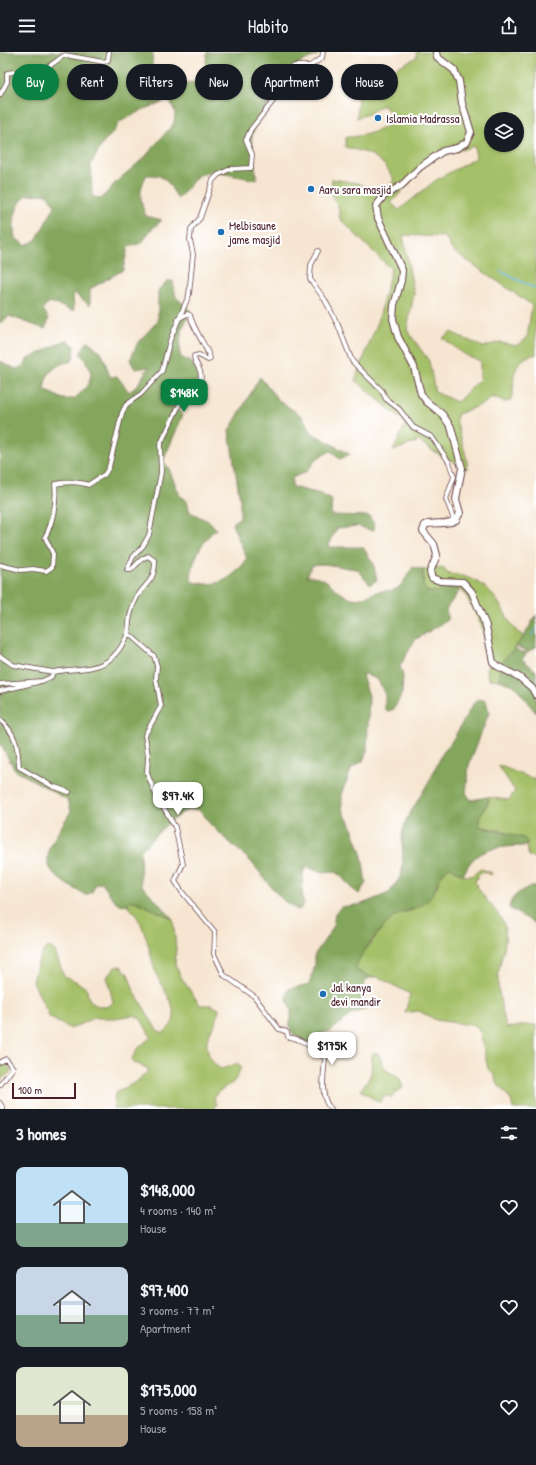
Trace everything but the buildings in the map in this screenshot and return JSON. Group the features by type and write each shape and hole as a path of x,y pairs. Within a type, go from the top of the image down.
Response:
{"main road":[{"path":"436,52 438,57 454,70 460,81 462,103 471,132 467,142 457,148 443,150 420,167 402,185 384,196 376,206 378,218 402,270 402,281 393,312 393,319 398,337 414,367 421,394 427,402 442,414 451,427 462,468 456,499 460,513 456,520 451,523 430,523 425,525 423,531 434,544 437,555 430,572 432,578 440,581 463,582 468,587 474,597 486,626 493,662 519,677 532,688 536,695"}],"street":[{"path":"0,95 7,82 7,72 34,72 45,69 65,55 104,62 108,60 109,52"},
{"path":"0,564 21,570 33,569 46,571 52,567 53,554 45,537 51,526 52,511 56,496 55,484 65,482 82,483 88,485 105,474 109,467 122,413 126,405 141,394 162,371 170,340 189,295 193,254 190,240 191,229 200,218 213,180 218,174 230,169 251,168 252,154 246,140 250,129 274,100 279,81 285,73 294,66 310,66 322,58 323,52"},
{"path":"318,251 311,265 310,279 325,300 338,325 352,361 376,385 386,399 398,409 413,427 432,437 449,462 454,477 446,499 453,517 451,523"},
{"path":"0,656 13,665 53,672 83,669 107,662 121,649 128,633 130,613 136,598 151,581 155,568 155,561 148,556 142,558 131,570 127,570 133,557 143,546 149,535 161,472 160,445 184,395 193,391 198,385 200,371 194,356 199,356 208,360 210,358 204,343 195,330 190,315 187,314 178,319"},
{"path":"128,633 154,656 157,666 156,679 161,706 145,735 148,756 147,773 154,791 175,827 182,864 175,881 182,892 215,932 214,954 224,975 254,996 279,1029 287,1032 288,1037 293,1037 313,1048 324,1058 322,1079 324,1086 324,1102 330,1109"},
{"path":"0,684 51,678 53,672"},
{"path":"0,691 32,685 42,680"},
{"path":"0,720 9,728 18,744 19,767 52,786 69,792"},
{"path":"0,1062 6,1059 13,1068 0,1085"},
{"path":"0,1103 3,1109"}],"green space":[{"path":"0,52 153,52 152,64 126,64 126,100 165,100 120,122 111,135 104,141 91,164 92,196 101,199 116,182 145,157 174,123 175,112 170,100 187,100 187,82 195,82 195,100 243,100 243,64 206,64 207,52 321,52 299,64 251,64 251,100 270,100 254,129 252,137 257,180 214,172 198,175 178,199 167,181 159,176 147,175 141,190 141,201 144,211 146,216 162,220 150,231 142,243 128,247 123,270 90,289 90,305 73,292 74,311 50,302 43,309 49,319 45,329 9,316 0,323","holes":["47,194 55,206 36,240 26,245 15,238 15,215 17,209 27,195"]},
{"path":"416,52 536,52 536,355 526,358 516,369 510,401 505,402 493,397 485,403 458,414 456,419 468,469 433,451 419,441 393,451 406,423 355,380 378,322 391,269 340,219 338,206 331,193 332,179 358,183 383,194 394,180 385,165 380,160 369,154 345,147 346,137 359,136 379,130 396,119 383,105 368,114 357,118 358,100 398,100 398,67 417,57","holes":["474,146 476,158 436,180 399,210 391,203 425,166 441,156","403,235 445,237 452,250 532,305 527,338 517,345 500,342 483,347 451,332 442,338 463,354 480,361 480,379 457,402 435,392 429,361 407,330 414,294"]},
{"path":"167,281 173,281 176,297 191,311 180,340 179,346 181,357 192,363 200,373 195,386 183,386 173,406 183,415 163,461 169,469 180,496 187,501 190,512 210,522 216,529 201,546 193,567 191,581 208,584 223,581 235,572 247,559 232,524 240,517 240,500 229,431 260,377 279,401 302,416 312,433 351,455 339,459 331,451 317,458 306,472 292,478 292,487 321,494 332,500 331,515 369,516 375,526 373,531 358,526 337,528 328,547 363,547 373,563 377,580 370,584 357,569 323,564 312,565 307,576 319,577 344,595 360,598 377,592 397,589 403,583 413,567 423,570 423,586 428,592 437,592 444,587 460,590 446,609 448,620 415,640 400,666 403,676 402,693 394,709 388,711 385,709 385,695 378,680 366,674 362,675 369,696 367,751 363,761 352,768 342,792 342,808 347,819 349,819 362,856 366,883 359,894 335,872 323,873 307,867 303,872 302,898 304,903 299,910 284,901 251,862 211,825 199,810 196,809 186,811 172,820 140,851 141,884 173,919 135,901 129,901 128,906 116,903 102,883 96,884 92,892 86,895 68,885 57,876 50,868 48,859 49,850 54,839 71,811 68,800 15,770 1,745 0,746 0,361 16,369 24,366 28,358 67,340 75,346 73,360 61,364 48,375 45,382 45,390 63,399 74,399 86,388 89,383 89,367 80,353 88,341 102,353 110,377 117,376 129,392 136,387 149,367 135,369 130,360 138,342 158,321 158,290"},
{"path":"443,568 448,574 459,575 476,581 489,591 501,606 510,622 518,632 524,636 503,661 499,680 489,679 487,674 489,659 483,629 465,594 460,590 444,587 437,592 428,592 423,586 423,570"},
{"path":"536,615 536,647 529,651 515,647 524,636"},
{"path":"514,648 521,652 528,652 522,659 536,671 536,713 515,686 499,680 503,661"},
{"path":"479,699 486,701 489,713 469,765 466,793 471,800 487,797 489,801 479,818 479,826 524,838 528,843 526,846 500,848 481,853 471,862 464,874 451,867 446,869 429,899 425,903 419,907 400,913 392,919 372,940 357,964 356,970 371,977 367,980 363,987 366,1009 350,1015 331,1031 322,1033 311,1045 294,1035 291,1030 291,1011 287,999 287,993 289,989 309,984 315,966 315,954 333,928 335,913 341,907 362,904 389,893 401,876 403,865 402,834 406,820 431,778 442,754 452,741 473,704"},
{"path":"498,765 536,780 536,859 529,856 526,846 528,843 503,831 479,826 479,818 489,801 487,797 509,800 515,791"},
{"path":"451,867 459,873 467,876 472,875 481,869 492,873 491,875 481,873 475,882 482,894 500,917 505,928 506,935 498,981 506,1027 536,1025 536,1109 513,1109 511,1100 496,1082 495,1076 488,1069 480,1032 476,1026 436,1020 419,1011 405,1013 410,994 378,977 371,977 355,970 359,957 387,921 399,914 413,910 436,889 440,878 447,868"},
{"path":"531,886 536,886 536,924 509,908 514,897"},
{"path":"129,901 135,901 173,919 176,948 175,964 181,977 200,1005 211,1005 219,1009 216,1022 208,1036 207,1047 209,1055 211,1060 221,1069 237,1064 241,1067 233,1083 215,1095 214,1098 217,1104 214,1109 113,1109 115,1093 136,1082 148,1071 147,1068 134,1063 132,1059 137,1049 151,1037 140,1018 134,1015 116,1018 93,1018 71,1029 50,1018 33,982 38,961 44,950 49,947 55,951 64,976 76,981 86,988 88,997 92,1002 98,1006 105,1007 113,1002 107,977 115,967 121,966 128,974 134,991 157,1030 163,1033 173,1021 173,1011 170,1000 157,976 144,930 135,914 128,906"},
{"path":"374,1052 378,1053 385,1069 400,1079 403,1088 394,1093 392,1097 384,1096 381,1102 378,1102 361,1091 371,1074 372,1057"},
{"path":"3,1061 8,1063 11,1072 0,1080 0,1063"}],"waterway":[{"path":"500,271 536,289"},
{"path":"532,635 536,628"}],"place":[{"name":"Islamia Madrassa","path":"378,118"},
{"name":"Aaru sara masjid","path":"311,189"},
{"name":"Melbisaune jame masjid","path":"221,232"},
{"name":"Jal kanya devi mandir","path":"323,994"}]}
